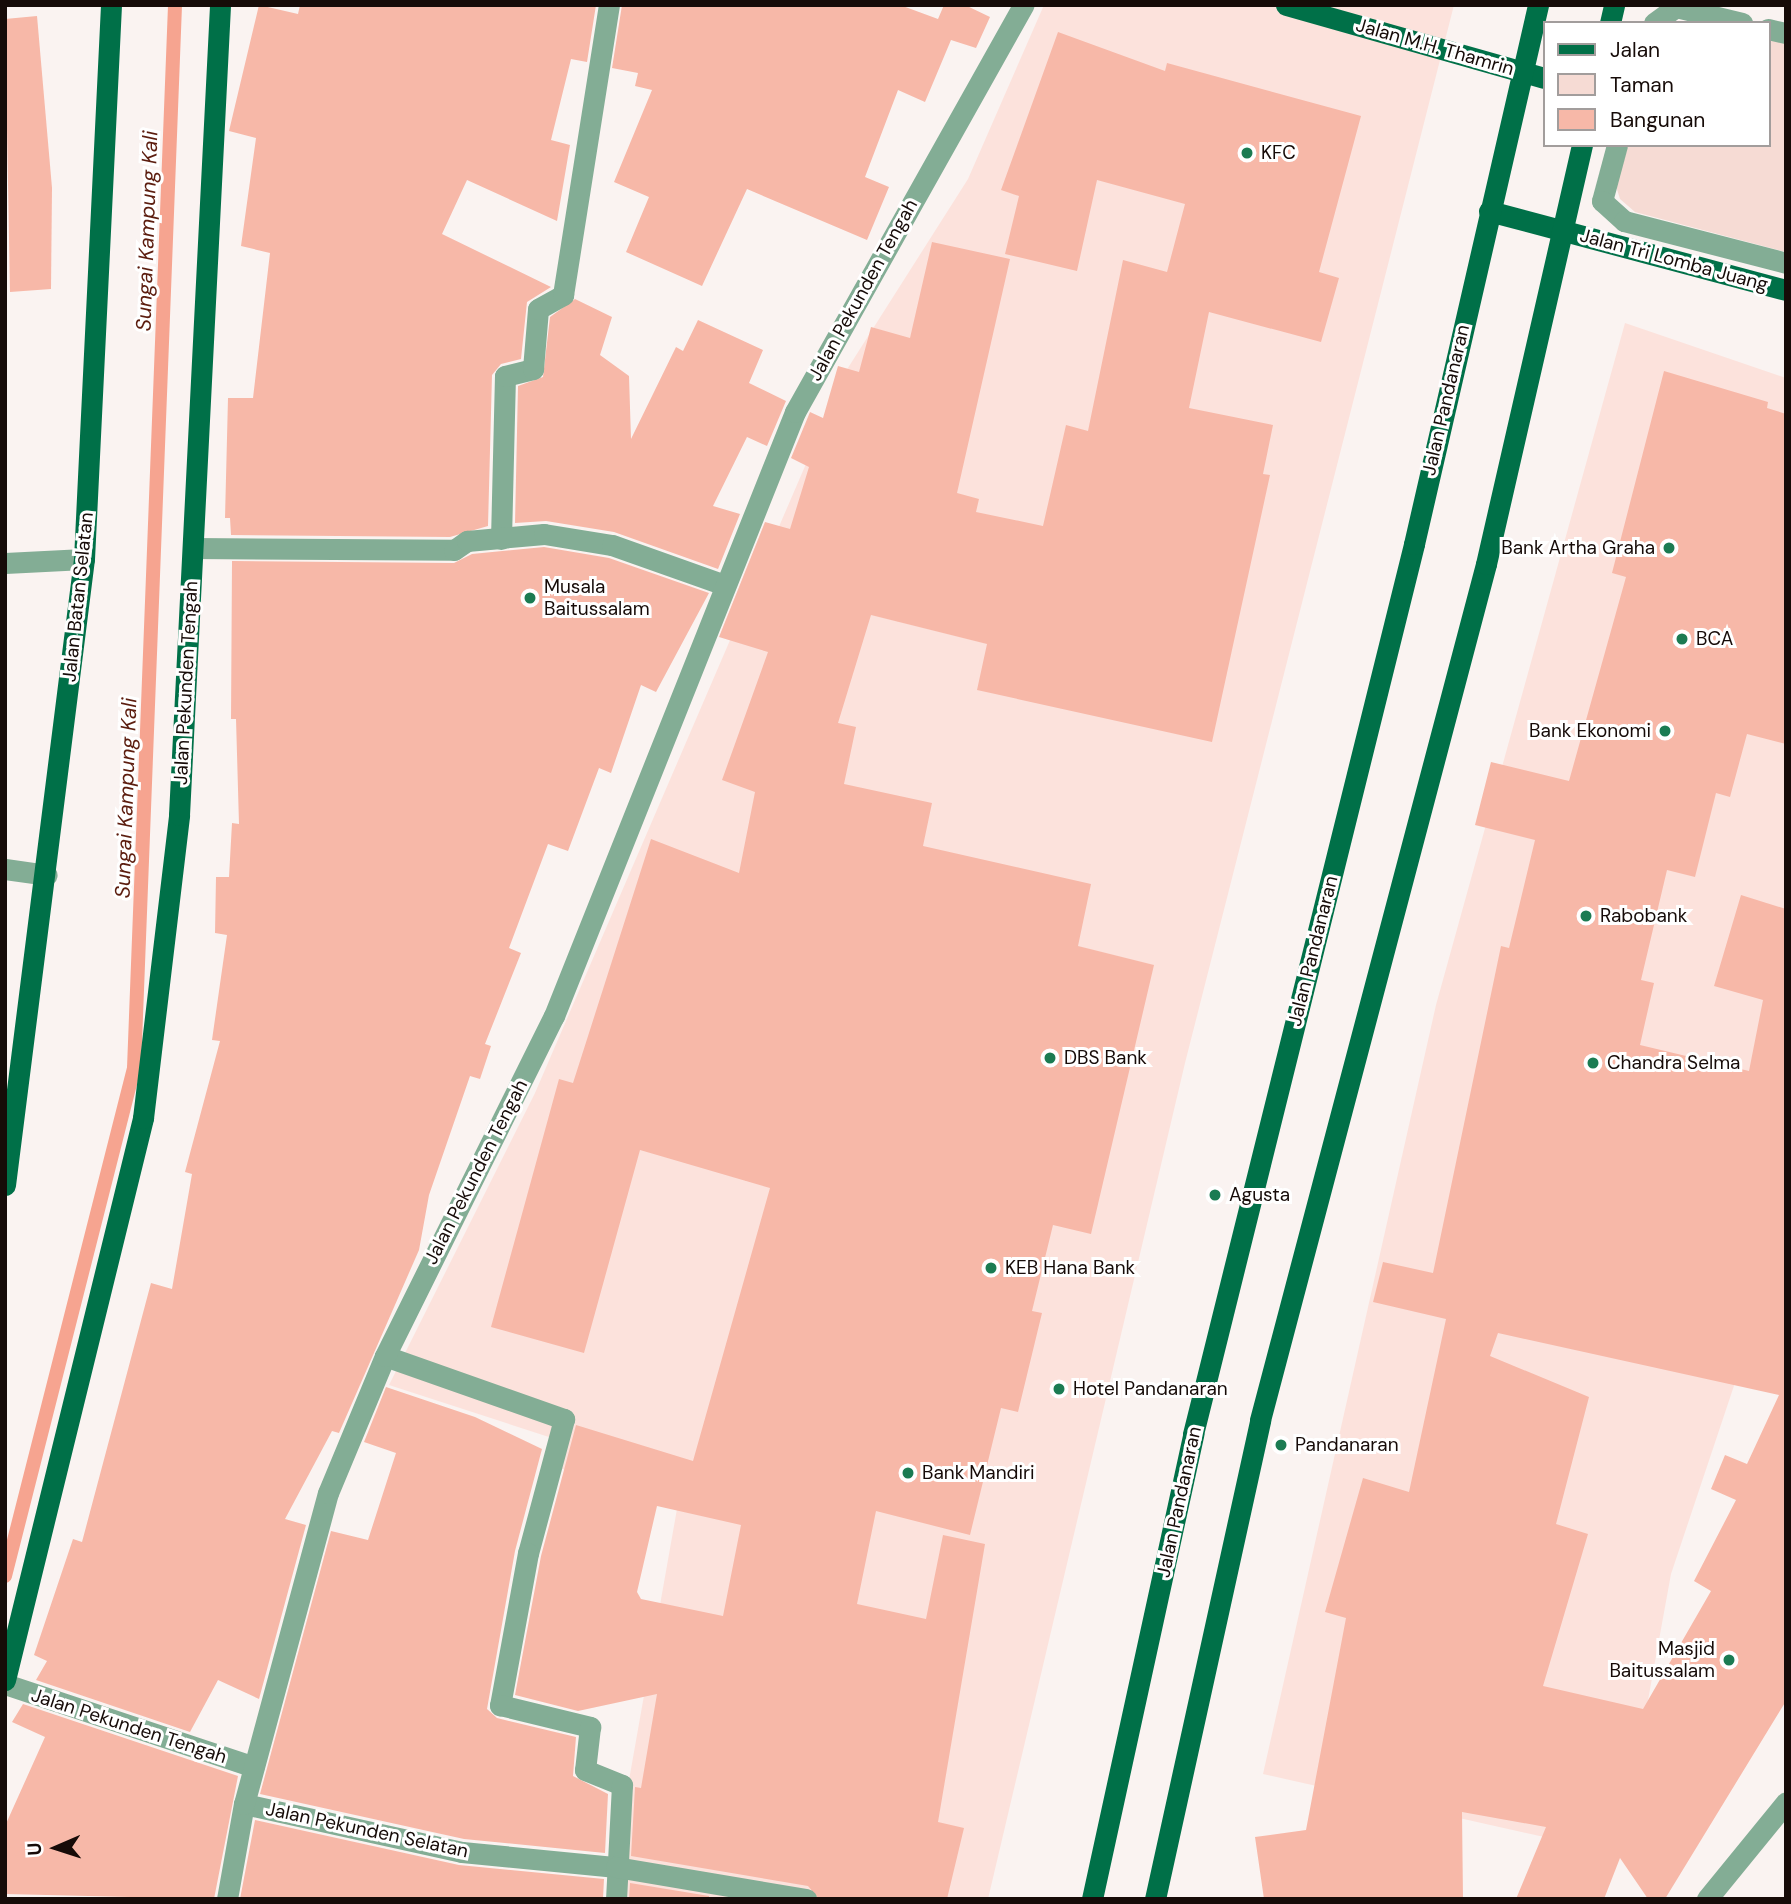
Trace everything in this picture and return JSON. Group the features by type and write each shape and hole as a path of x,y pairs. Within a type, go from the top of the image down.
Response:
{"main road":[{"name":"Jalan Batan Selatan","path":"5,1185 47,875 84,559 111,5"},
{"name":"Jalan Pekunden Tengah","path":"5,1682 143,1118 179,815 220,5"},
{"name":"Jalan M.H. Thamrin","path":"1286,5 1542,77"},
{"name":"Jalan Pandanaran","path":"1092,1899 1193,1434 1414,544 1538,5"},
{"path":"1154,1899 1260,1420 1486,564 1582,147"},
{"name":"Jalan Tri Lomba Juang","path":"1489,211 1786,290"}],"street":[{"path":"501,539 505,376 534,369 538,309 563,295 609,5"},
{"name":"Jalan Pekunden Tengah","path":"227,1899 244,1804 328,1493 385,1356 554,1016 722,583 794,412 1023,5"},
{"path":"1657,21 1676,7 1734,21"},
{"path":"1616,147 1602,201 1625,221 1786,263"},
{"path":"193,548 454,550 467,541 544,534 612,545 722,583"},
{"path":"5,563 84,559"},
{"path":"5,869 47,875"},
{"path":"385,1356 564,1419 528,1553 500,1705 590,1727 585,1770 622,1785 616,1899"},
{"name":"Jalan Pekunden Tengah","path":"5,1682 254,1767"},
{"path":"1707,1899 1786,1802"},
{"name":"Jalan Pekunden Selatan","path":"244,1804 462,1852 616,1867 806,1899"}],"shaded area":[{"path":"1044,5 1454,5 1185,1063 988,1899 608,1899 680,1492 547,1466 552,1438 389,1385 535,1093 846,371 968,179"},
{"path":"1625,323 1786,378 1786,1193 1753,1329 1671,1574 1620,1854 1263,1774 1436,1005"}],"green space":[{"path":"1770,39 1786,43 1786,252 1635,212 1620,199 1615,183 1624,147 1770,147"}],"building":[{"path":"259,5 298,14 300,5 596,5 587,62 571,59 551,140 570,145 557,221 467,180 442,234 551,287 527,302 521,359 501,364 492,375 488,526 450,537 231,535 230,518 225,518 228,398 253,398 270,253 241,246 256,138 229,131"},
{"path":"622,5 900,5 938,19 944,5 965,5 990,17 976,48 951,40 925,102 898,90 865,177 889,187 867,240 747,189 702,286 626,252 649,197 614,182 652,90 635,86 638,73 612,68"},
{"path":"37,16 52,188 51,289 10,292 5,19"},
{"path":"1058,32 1165,71 1167,63 1361,116 1319,272 1339,278 1321,342 1209,312 1189,408 1273,425 1263,474 1270,475 1212,742 977,690 987,644 871,615 838,723 856,727 844,784 932,803 923,846 1091,884 1078,946 1154,965 1091,1234 1053,1225 1032,1311 1042,1313 1018,1412 1001,1408 970,1535 876,1511 857,1604 926,1619 943,1535 985,1544 938,1822 964,1828 947,1899 819,1899 808,1886 631,1856 635,1787 641,1788 657,1694 578,1711 515,1695 541,1556 576,1425 693,1461 770,1188 640,1150 584,1353 491,1327 559,1079 573,1083 651,839 739,873 755,792 722,780 768,652 719,637 765,522 790,529 809,467 791,458 810,412 823,418 838,366 859,372 871,327 910,338 932,242 1010,259 957,493 979,499 976,512 1043,526 1066,425 1088,431 1123,260 1167,272 1185,204 1097,180 1077,271 1005,254 1019,196 1001,190","holes":["657,1506 741,1525 723,1616 641,1599 637,1592"]},
{"path":"575,299 612,317 600,355 629,376 631,439 676,347 683,351 698,320 763,350 749,383 786,401 767,446 747,437 713,506 740,514 718,569 614,532 546,521 515,523 518,386 543,377 550,317"},
{"path":"1664,371 1768,402 1767,408 1786,414 1786,744 1747,734 1730,797 1716,793 1695,877 1667,870 1641,980 1654,983 1640,1045 1749,1071 1763,1000 1714,986 1741,895 1786,909 1786,1701 1665,1899 1648,1899 1620,1858 1604,1899 1516,1899 1546,1827 1462,1812 1463,1899 1264,1899 1255,1837 1306,1830 1346,1618 1325,1612 1363,1478 1409,1492 1446,1319 1373,1302 1383,1262 1433,1273 1501,946 1509,948 1535,840 1475,825 1491,762 1569,781 1626,577 1612,573","holes":["1498,1333 1779,1395 1747,1464 1725,1455 1711,1489 1736,1500 1694,1581 1711,1591 1643,1709 1543,1686 1588,1534 1556,1524 1589,1397 1490,1356"]},
{"path":"544,547 609,558 709,593 656,692 641,685 611,773 599,768 568,851 548,844 509,948 521,953 485,1044 491,1046 480,1079 470,1076 429,1195 419,1250 339,1433 332,1431 285,1519 306,1525 259,1699 218,1680 190,1732 36,1680 47,1661 34,1655 73,1539 82,1542 151,1283 172,1289 192,1174 185,1172 220,1041 212,1040 227,935 215,933 216,877 229,877 232,823 239,824 236,719 231,719 232,561 454,563 472,554"},
{"path":"386,1387 475,1417 542,1449 515,1551 487,1709 497,1718 576,1737 573,1776 608,1794 605,1853 464,1839 260,1794 331,1531 368,1540 396,1453 364,1442"},
{"path":"23,1704 238,1776 214,1899 5,1894 5,1826 45,1737 12,1722"},
{"path":"255,1820 459,1865 604,1879 603,1899 240,1899"},
{"path":"630,1883 709,1896 709,1899 629,1899"}],"waterway":[{"name":"Sungai Kampung Kali","path":"5,1576 134,1068 175,5"}],"place":[{"name":"KFC","path":"1247,153"},
{"name":"Bank Artha Graha","path":"1669,548"},
{"name":"Musala Baitussalam","path":"530,598"},
{"name":"BCA","path":"1682,639"},
{"name":"Bank Ekonomi","path":"1665,731"},
{"name":"Rabobank","path":"1586,916"},
{"name":"DBS Bank","path":"1050,1058"},
{"name":"Chandra Selma","path":"1593,1063"},
{"name":"Agusta","path":"1215,1195"},
{"name":"KEB Hana Bank","path":"991,1268"},
{"name":"Hotel Pandanaran","path":"1059,1389"},
{"name":"Pandanaran","path":"1281,1445"},
{"name":"Bank Mandiri","path":"908,1473"},
{"name":"Masjid Baitussalam","path":"1729,1660"}]}
